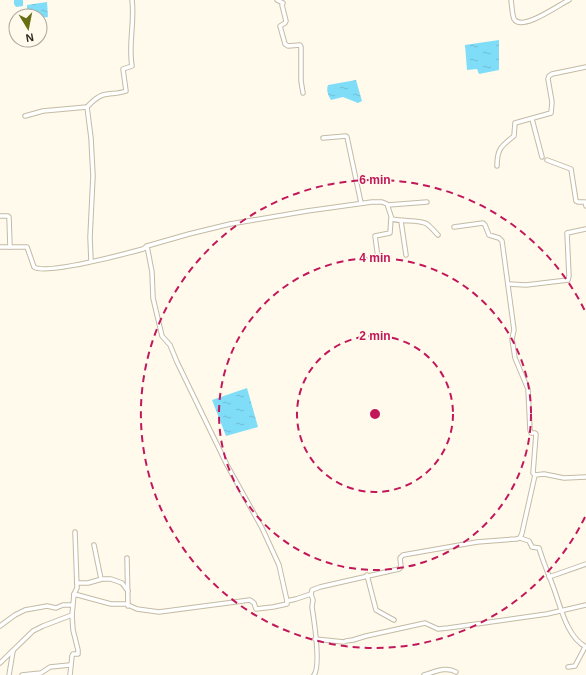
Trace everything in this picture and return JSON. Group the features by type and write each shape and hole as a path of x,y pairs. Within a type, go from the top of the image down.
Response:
{"street":[{"path":"26,116 43,111 87,107 103,95 125,92 123,69 132,66 131,42 134,18 132,0"},
{"path":"277,0 283,3 285,23 280,26 285,44 288,46 300,45 301,47 301,81 303,93"},
{"path":"511,0 514,19 517,22 523,22 544,15 569,0"},
{"path":"497,166 497,154 506,142 514,136 515,124 520,121 550,114 552,112 548,79 549,76 552,74 586,67"},
{"path":"87,107 91,138 93,176 90,237 91,261"},
{"path":"532,119 542,157"},
{"path":"323,138 347,136 361,203"},
{"path":"547,160 571,169 576,201 585,202 586,206"},
{"path":"0,248 27,247 35,268 60,268 143,249 147,246 225,226 361,203 382,202 388,205 426,202"},
{"path":"378,258 375,236 390,233 391,218 388,205"},
{"path":"0,216 8,216 9,218 10,247"},
{"path":"391,218 401,221 424,222 428,224 438,235"},
{"path":"401,221 406,255"},
{"path":"454,227 482,223 485,225 489,235 501,239 514,330 512,339 515,358 528,389 530,430 536,434 533,473 536,475 520,538"},
{"path":"508,284 526,285 568,280 567,233 586,229"},
{"path":"147,246 152,272 153,298 162,336 170,345 176,362 227,465 262,528 279,565 287,601"},
{"path":"536,475 544,474 564,478 586,477"},
{"path":"70,675 72,656 73,654 78,654 73,630 72,609 74,594 77,588 75,532"},
{"path":"74,594 96,601 111,604 126,604 128,606 159,612 250,600 254,603 256,609 261,609 287,604 287,601 311,594 312,590 320,586 367,575 399,570 401,567 400,558 403,555 477,542 520,538 529,542 532,547 539,548 562,611 571,631 577,640 585,647 576,664 568,667"},
{"path":"94,545 101,579"},
{"path":"127,558 128,606"},
{"path":"550,577 586,564"},
{"path":"367,575 376,610 394,620"},
{"path":"77,583 88,583 101,579 111,579 120,582 127,588 128,591"},
{"path":"311,594 313,600 312,607 317,655 316,671 314,675"},
{"path":"0,626 15,614 25,610 48,606 56,608 63,605 72,609"},
{"path":"315,639 344,642 425,623 441,629 562,611 586,605"},
{"path":"0,663 33,631 72,609"},
{"path":"9,675 13,651"},
{"path":"22,675 40,672 50,667 70,665"},
{"path":"424,675 447,669 456,672"}],"water":[{"path":"14,0 23,0 23,6 16,7"},
{"path":"47,2 47,8 27,8 27,5"},
{"path":"499,40 499,70 479,74 477,69 467,70 465,45"},
{"path":"356,80 362,101 358,103 343,97 331,100 327,89 328,85"},
{"path":"247,388 258,427 226,436 212,400"}]}
